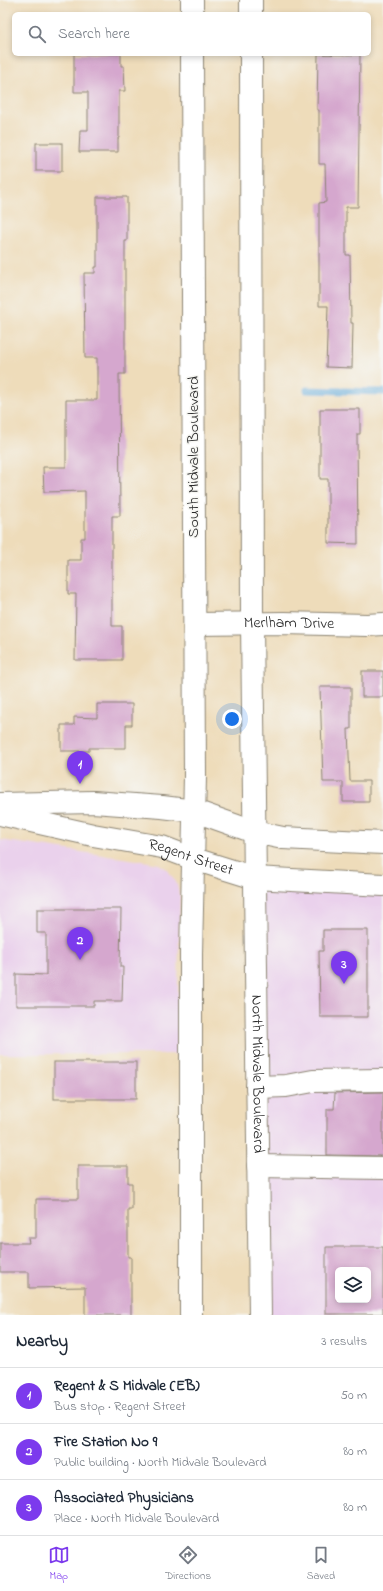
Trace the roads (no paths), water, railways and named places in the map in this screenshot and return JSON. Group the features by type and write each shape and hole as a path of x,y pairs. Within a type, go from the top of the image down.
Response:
{"main road":[{"path":"192,0 192,12"},
{"path":"251,0 251,12"},
{"name":"South Midvale Boulevard","path":"192,56 195,624 194,860"},
{"path":"251,56 254,832"},
{"name":"Merlham Drive","path":"195,624 367,626 383,624"},
{"path":"0,804 93,802 162,807 195,811 254,832 283,838 383,843"},
{"name":"Regent Street","path":"0,814 93,835 162,847 194,860 255,878 383,885"},
{"name":"North Midvale Boulevard","path":"254,832 260,1315"},
{"path":"191,1315 191,953 194,860"},
{"path":"257,1087 286,1086 313,1082 383,1080"},
{"path":"258,1166 383,1168"}],"waterway":[{"path":"307,390 383,392"}],"place":[{"name":"Regent & S Midvale (EB)","path":"80,784"},
{"name":"Fire Station No 9","path":"80,960"},
{"name":"Associated Physicians","path":"344,984"}]}
